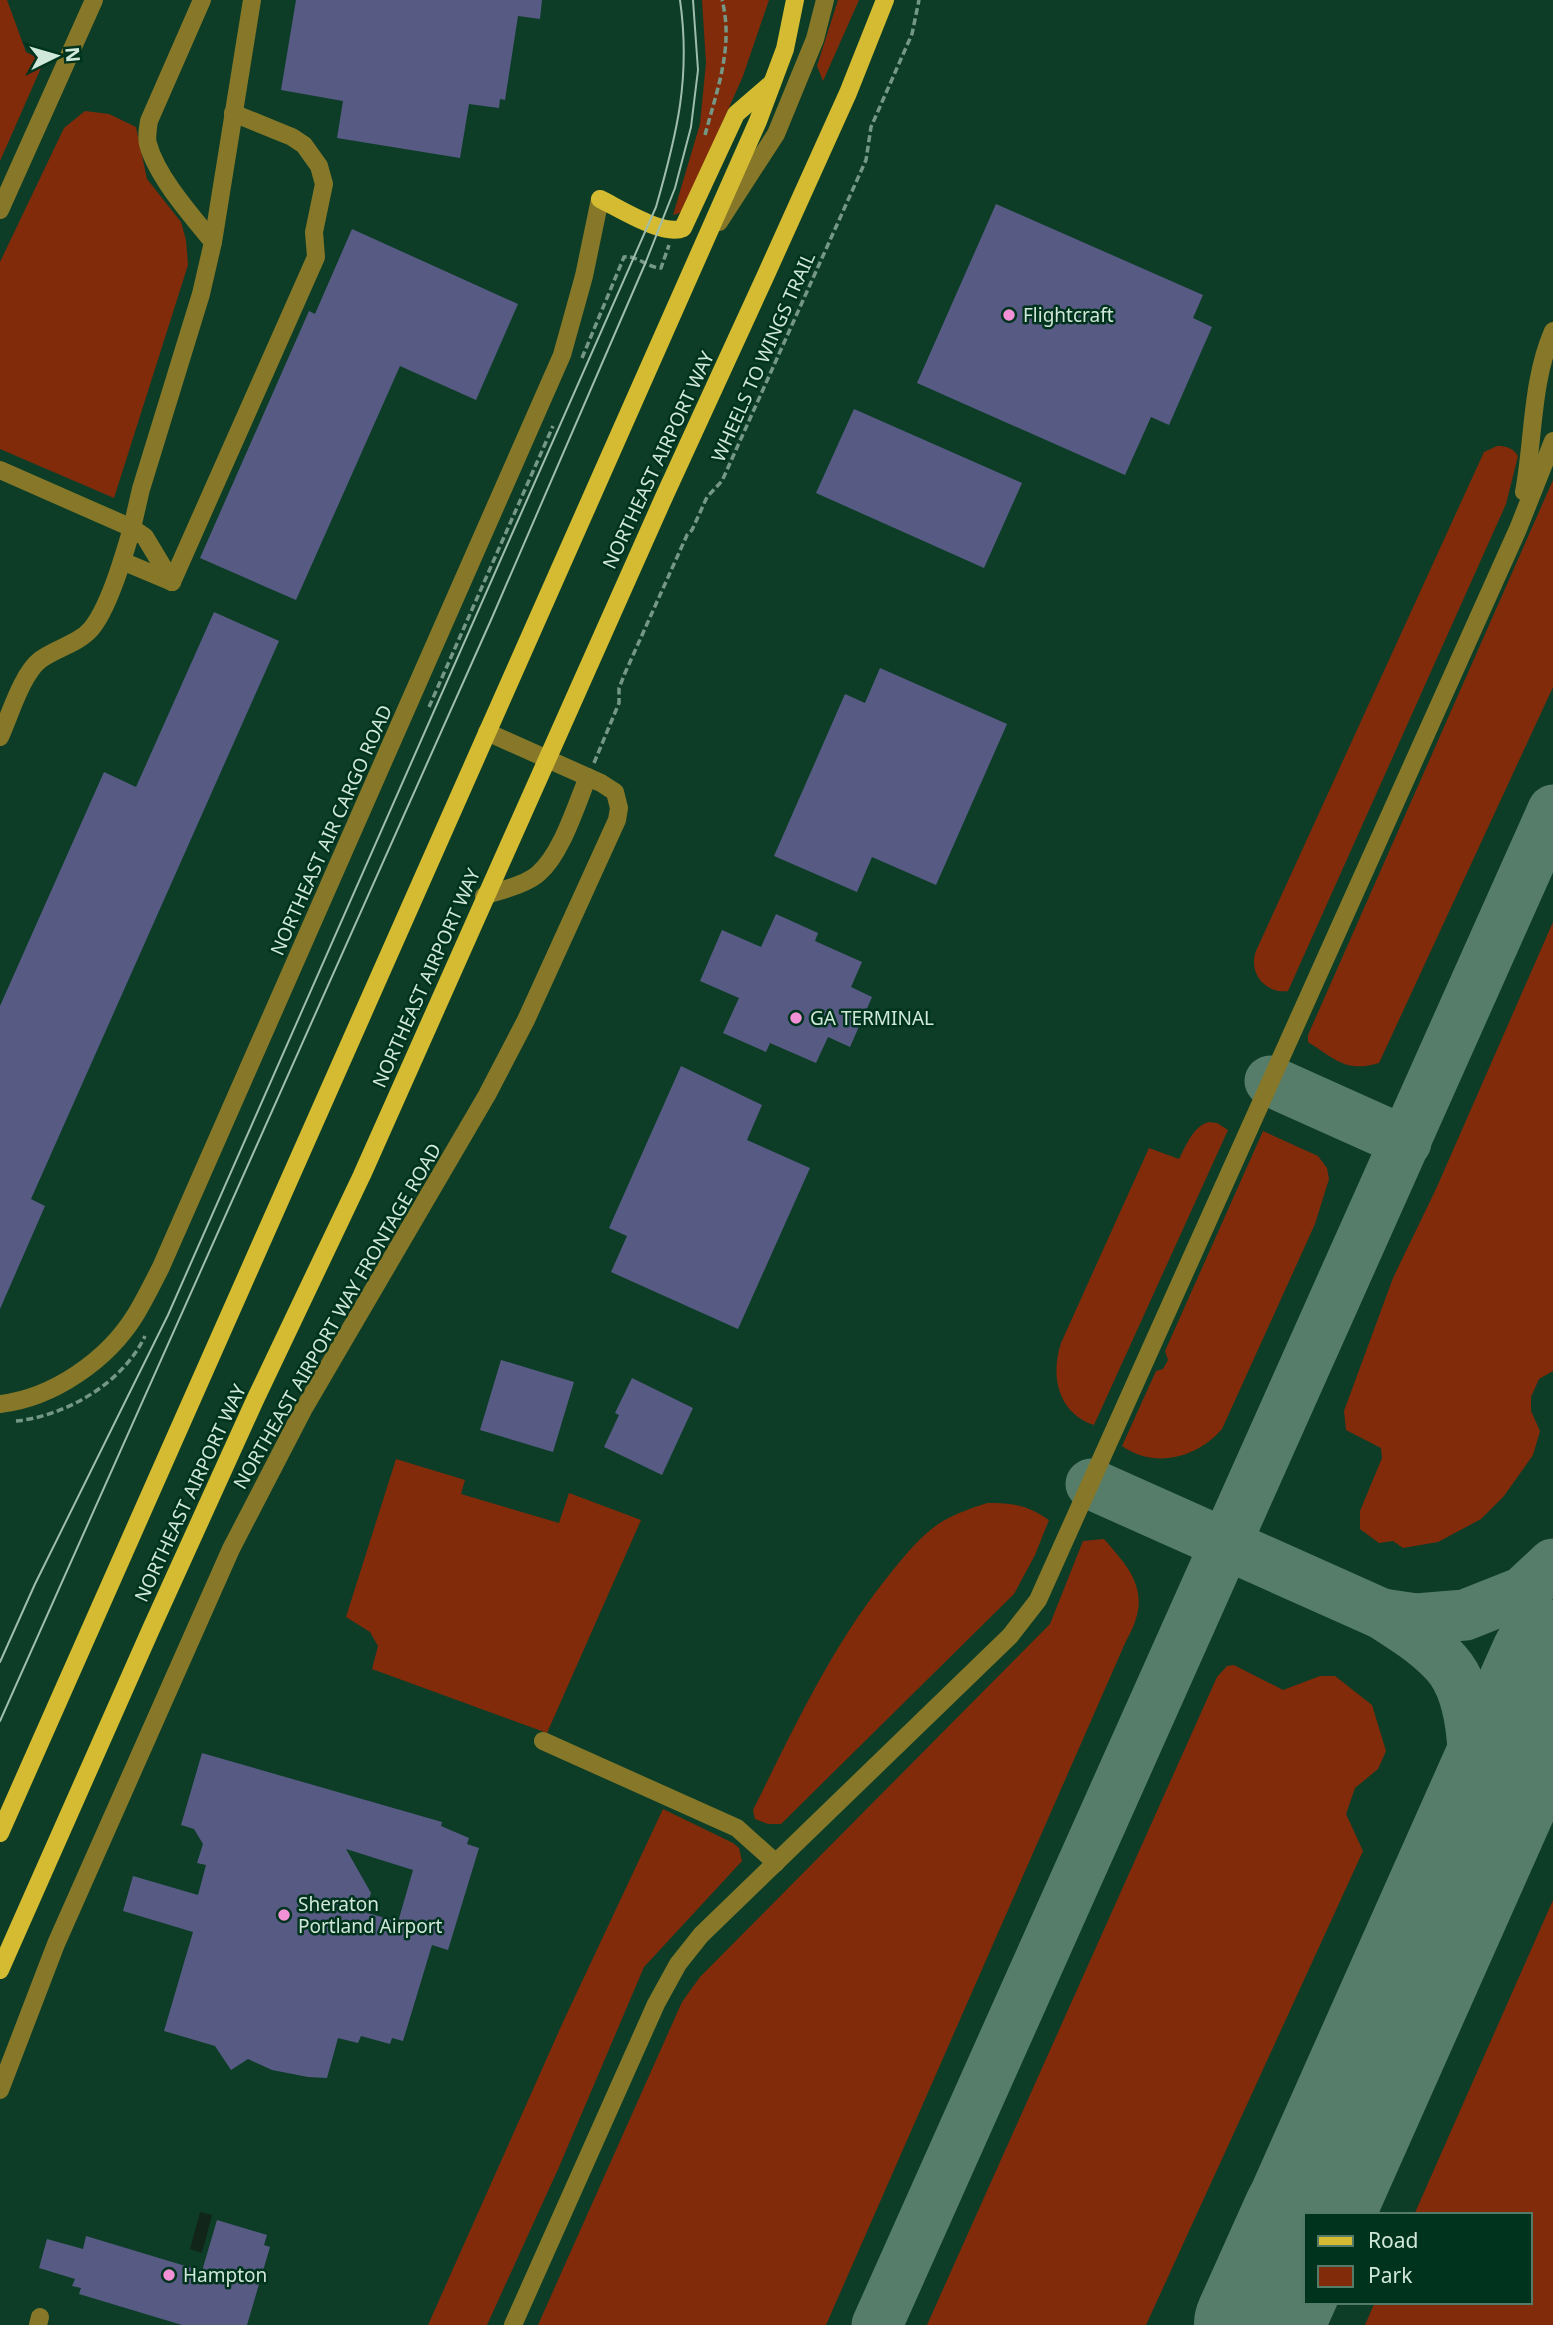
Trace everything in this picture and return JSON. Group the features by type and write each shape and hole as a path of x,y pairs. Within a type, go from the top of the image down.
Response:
{"main road":[{"name":"NORTHEAST AIRPORT WAY","path":"0,1833 775,81 795,0"},
{"name":"NORTHEAST AIRPORT WAY","path":"0,1970 151,1629 255,1400 362,1175 484,896 843,105 885,0"},
{"path":"600,199 659,227 680,230 687,223 736,114 775,81"}],"street":[{"path":"0,210 94,0"},
{"path":"202,0 149,121 147,141 157,165 213,242"},
{"path":"0,737 27,676 38,661 82,637 92,628 122,561 141,489 201,294 213,242 252,0"},
{"path":"702,247 776,134 815,39 825,0"},
{"path":"172,582 316,257 314,232 324,184 319,166 304,145 292,137 233,113"},
{"name":"NORTHEAST AIR CARGO ROAD","path":"0,1404 45,1392 96,1359 135,1316 161,1267 562,355 578,302 600,199"},
{"path":"1518,529 1529,467 1535,395 1553,331"},
{"path":"513,2325 656,2004 678,1964 701,1935 1010,1636 1038,1600 1518,529 1553,442"},
{"path":"0,470 132,528 145,537 172,582"},
{"path":"122,561 172,582"},
{"name":"NORTHEAST AIRPORT WAY FRONTAGE ROAD","path":"0,2090 56,1944 232,1549 303,1410 487,1095 520,1033 617,820 619,808 615,792 588,777 487,732"},
{"path":"484,896 541,872 556,849 588,777"},
{"path":"543,1741 737,1828 776,1863"}],"path":[{"path":"702,142 727,45 727,19 722,0"},
{"name":"WHEELS TO WINGS TRAIL","path":"598,754 619,704 619,688 681,548 707,497 722,481 866,160 871,127 912,34 919,0"},
{"path":"622,263 627,255 661,268 674,231"}],"green space":[{"path":"0,0 7,0 26,52 44,61 0,161"},
{"path":"702,0 769,0 743,76 685,207 680,213 673,215 700,124 706,63"},
{"path":"838,0 859,0 823,81 817,66"},
{"path":"85,111 109,114 136,127 147,179 181,222 188,265 114,498 0,449 0,262 64,128"},
{"path":"1497,446 1509,448 1518,456 1506,504 1288,991 1272,989 1260,980 1254,967 1256,951 1484,452"},
{"path":"1553,480 1553,687 1379,1063 1358,1066 1341,1063 1308,1042 1308,1035"},
{"path":"1553,922 1553,1371 1539,1379 1531,1397 1531,1411 1540,1431 1533,1455 1504,1496 1481,1519 1438,1542 1403,1548 1393,1541 1379,1543 1360,1529 1360,1511 1382,1458 1381,1448 1346,1430 1344,1411 1393,1278 1436,1189"},
{"path":"1209,1122 1217,1123 1228,1130 1094,1425 1072,1412 1060,1392 1056,1368 1061,1343 1149,1148 1179,1159 1194,1132"},
{"path":"1263,1131 1318,1156 1327,1168 1329,1179 1315,1224 1222,1429 1200,1447 1175,1457 1148,1457 1135,1453 1122,1446 1156,1371 1163,1369 1168,1360 1165,1351"},
{"path":"396,1459 465,1480 461,1494 559,1523 569,1493 641,1520 547,1733 372,1669 378,1646 370,1632 346,1617"},
{"path":"987,1503 1020,1506 1049,1520 1035,1555 1014,1594 781,1824 768,1824 755,1819 753,1810 800,1716 833,1656 871,1598 904,1556 929,1531 943,1521"},
{"path":"1104,1539 1124,1563 1136,1586 1139,1598 1134,1625 826,2325 538,2325 682,2002 700,1977 1050,1624 1083,1541"},
{"path":"1234,1665 1283,1690 1320,1676 1335,1676 1372,1705 1386,1751 1378,1769 1355,1788 1346,1814 1363,1851 1146,2325 927,2325 1217,1677 1227,1666"},
{"path":"663,1809 733,1843 739,1848 742,1861 644,1967 559,2167 487,2325 428,2325 563,2022"},
{"path":"1553,1900 1553,2325 1365,2325 1374,2304 1532,2304 1532,2213 1415,2213"}],"shaded area":[{"path":"200,2212 212,2215 202,2253 190,2249"}],"building":[{"path":"296,0 542,0 540,19 518,16 505,100 500,99 499,108 469,104 460,158 337,138 343,101 281,90"},
{"path":"996,204 1203,295 1193,318 1212,327 1169,425 1151,417 1125,475 917,383"},
{"path":"352,229 518,304 476,400 400,366 296,600 200,558 309,311 315,314"},
{"path":"854,409 1022,483 984,568 816,493"},
{"path":"214,612 279,641 31,1199 45,1206 0,1309 0,1006 104,772 136,787"},
{"path":"880,668 1007,724 936,885 872,857 857,892 774,856 845,694 865,703"},
{"path":"776,914 818,933 815,941 862,962 851,987 872,997 850,1047 828,1037 816,1063 770,1043 766,1052 723,1033 739,998 700,981 722,930 761,947"},
{"path":"681,1066 762,1105 747,1140 810,1168 738,1329 611,1272 627,1236 609,1228"},
{"path":"501,1360 574,1382 553,1452 480,1430"},
{"path":"632,1378 693,1408 662,1475 604,1447 619,1415 615,1413"},
{"name":"Sheraton Portland Airport","path":"202,1753 442,1822 441,1826 469,1838 467,1844 479,1848 448,1950 432,1945 403,2041 392,2038 390,2044 361,2036 358,2043 338,2038 327,2078 272,2070 248,2059 231,2070 215,2046 164,2031 193,1932 123,1911 133,1876 198,1895 206,1865 197,1863 203,1844 194,1829 181,1825","holes":["346,1849 413,1870 398,1922 365,1912 371,1893"]},
{"name":"Hampton","path":"217,2220 267,2235 264,2245 270,2247 247,2325 182,2325 79,2294 81,2288 72,2286 75,2279 39,2268 47,2239 83,2249 86,2236 202,2271"}],"taxiway":[{"path":"877,2325 1553,810"},
{"path":"1270,1081 1406,1142"},
{"path":"1091,1484 1382,1614 1439,1655 1458,1681 1471,1726 1474,1777 1471,1848"},
{"path":"1382,1614 1416,1619 1465,1615 1523,1592 1553,1564"}],"runway":[{"path":"1309,2213 1553,1664"},
{"path":"1258,2325 1304,2222"}],"tram line":[{"path":"0,1662 35,1584 168,1315 656,207 676,130 683,80 680,0"},
{"path":"0,1721 491,620 645,264 675,188 691,127 698,70 693,0"}],"place":[{"name":"Flightcraft","path":"1009,315"},
{"name":"GA TERMINAL","path":"796,1018"},
{"name":"Sheraton Portland Airport","path":"284,1915"},
{"name":"Hampton","path":"169,2275"}]}
